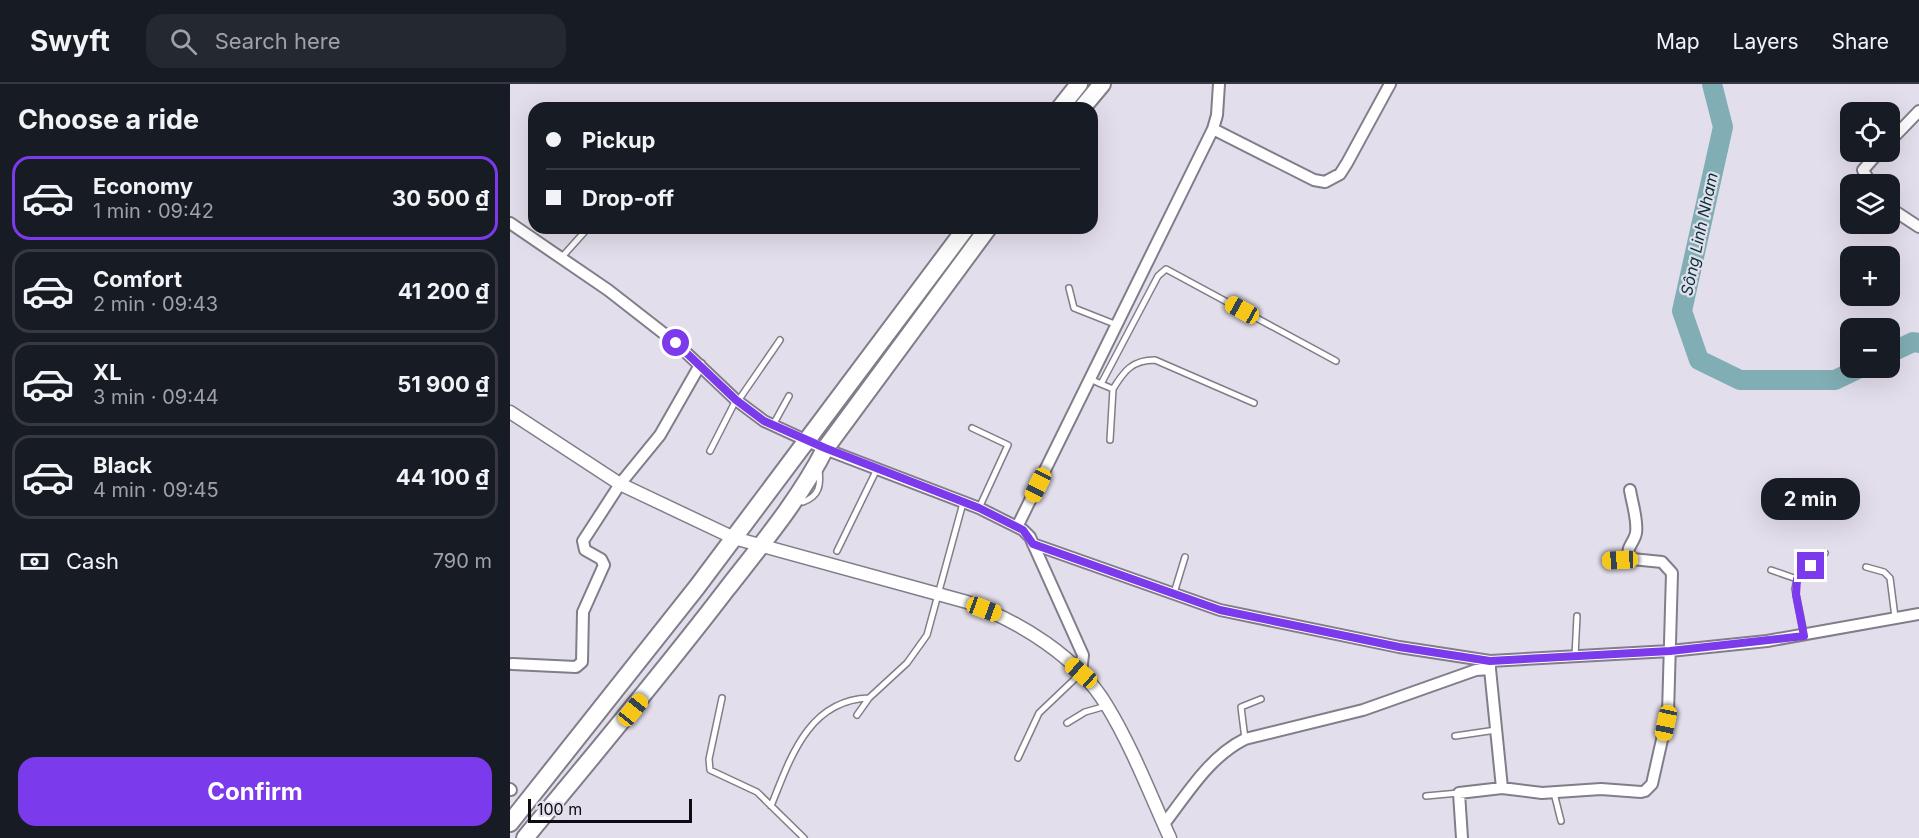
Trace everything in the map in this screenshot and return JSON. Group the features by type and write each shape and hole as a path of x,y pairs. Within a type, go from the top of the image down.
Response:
{"highway":[{"path":"1065,102 1079,84"},
{"path":"1087,102 1102,84"},
{"path":"510,823 734,538 962,234"},
{"path":"525,838 633,710 760,546 813,472 825,448 984,234"}],"street":[{"path":"1017,527 1096,382 1117,325 1213,129 1217,115 1220,84"},
{"path":"1213,129 1314,180 1325,182 1340,174 1390,84"},
{"path":"1900,131 1919,111"},
{"path":"1865,174 1863,170 1871,162"},
{"path":"1900,215 1919,227"},
{"path":"510,223 608,290 700,365 737,401 773,425 877,469 979,508 1017,527 1030,537 1083,655 1081,673"},
{"path":"512,664 576,666 582,662 583,612 604,565 601,560 583,548 582,541 620,484 660,435 700,365"},
{"path":"510,412 620,484 734,538 938,596 967,602 1002,615 1044,641 1081,673 1107,705 1170,838"},
{"path":"1462,838 1459,793 1502,788 1554,793 1601,789 1641,792 1649,788 1666,723 1672,573 1662,562 1632,559 1628,550 1636,533 1630,490"},
{"path":"1033,544 1220,610 1258,620 1328,631 1490,665"},
{"path":"1164,824 1214,761 1245,738 1363,710 1490,665 1575,656 1670,651 1804,636 1919,614"},
{"path":"1490,665 1502,788"}],"lane":[{"path":"562,257 583,234"},
{"path":"1113,389 1096,382 1158,276 1166,269 1336,362"},
{"path":"1069,288 1074,308 1117,325"},
{"path":"710,451 737,401 780,340"},
{"path":"1110,440 1113,389 1130,366 1144,360 1155,360 1254,403"},
{"path":"773,425 789,396"},
{"path":"972,428 1008,444 979,508"},
{"path":"803,502 817,494 820,484 820,465 825,448"},
{"path":"837,551 877,469"},
{"path":"857,715 868,698 907,663 919,648 933,620 963,502"},
{"path":"1804,636 1796,595 1797,579 1826,553"},
{"path":"1173,594 1185,557"},
{"path":"1607,561 1632,559"},
{"path":"1866,567 1884,572 1890,578 1895,617"},
{"path":"1771,570 1797,579"},
{"path":"1575,656 1577,616"},
{"path":"1018,758 1039,713 1081,673"},
{"path":"722,698 709,759 710,770 757,792 804,838"},
{"path":"771,806 794,748 810,726 837,705 868,698"},
{"path":"1245,738 1241,707 1261,699"},
{"path":"1066,723 1084,712 1107,705"},
{"path":"1455,736 1496,730"},
{"path":"1426,796 1459,793"},
{"path":"1554,793 1561,821"}],"waterway":[{"name":"Sông Linh Nham","path":"1712,84 1723,127 1682,311 1699,360 1740,380 1835,380 1840,378"},
{"name":"Sông Linh Nham","path":"1900,348 1913,342 1919,343"}],"route":[{"path":"676,343 736,400 764,421 825,448 979,508 1023,530 1033,544 1204,606 1258,620 1328,631 1399,647 1490,661 1670,651 1804,636 1795,589 1797,579 1811,566"}]}
